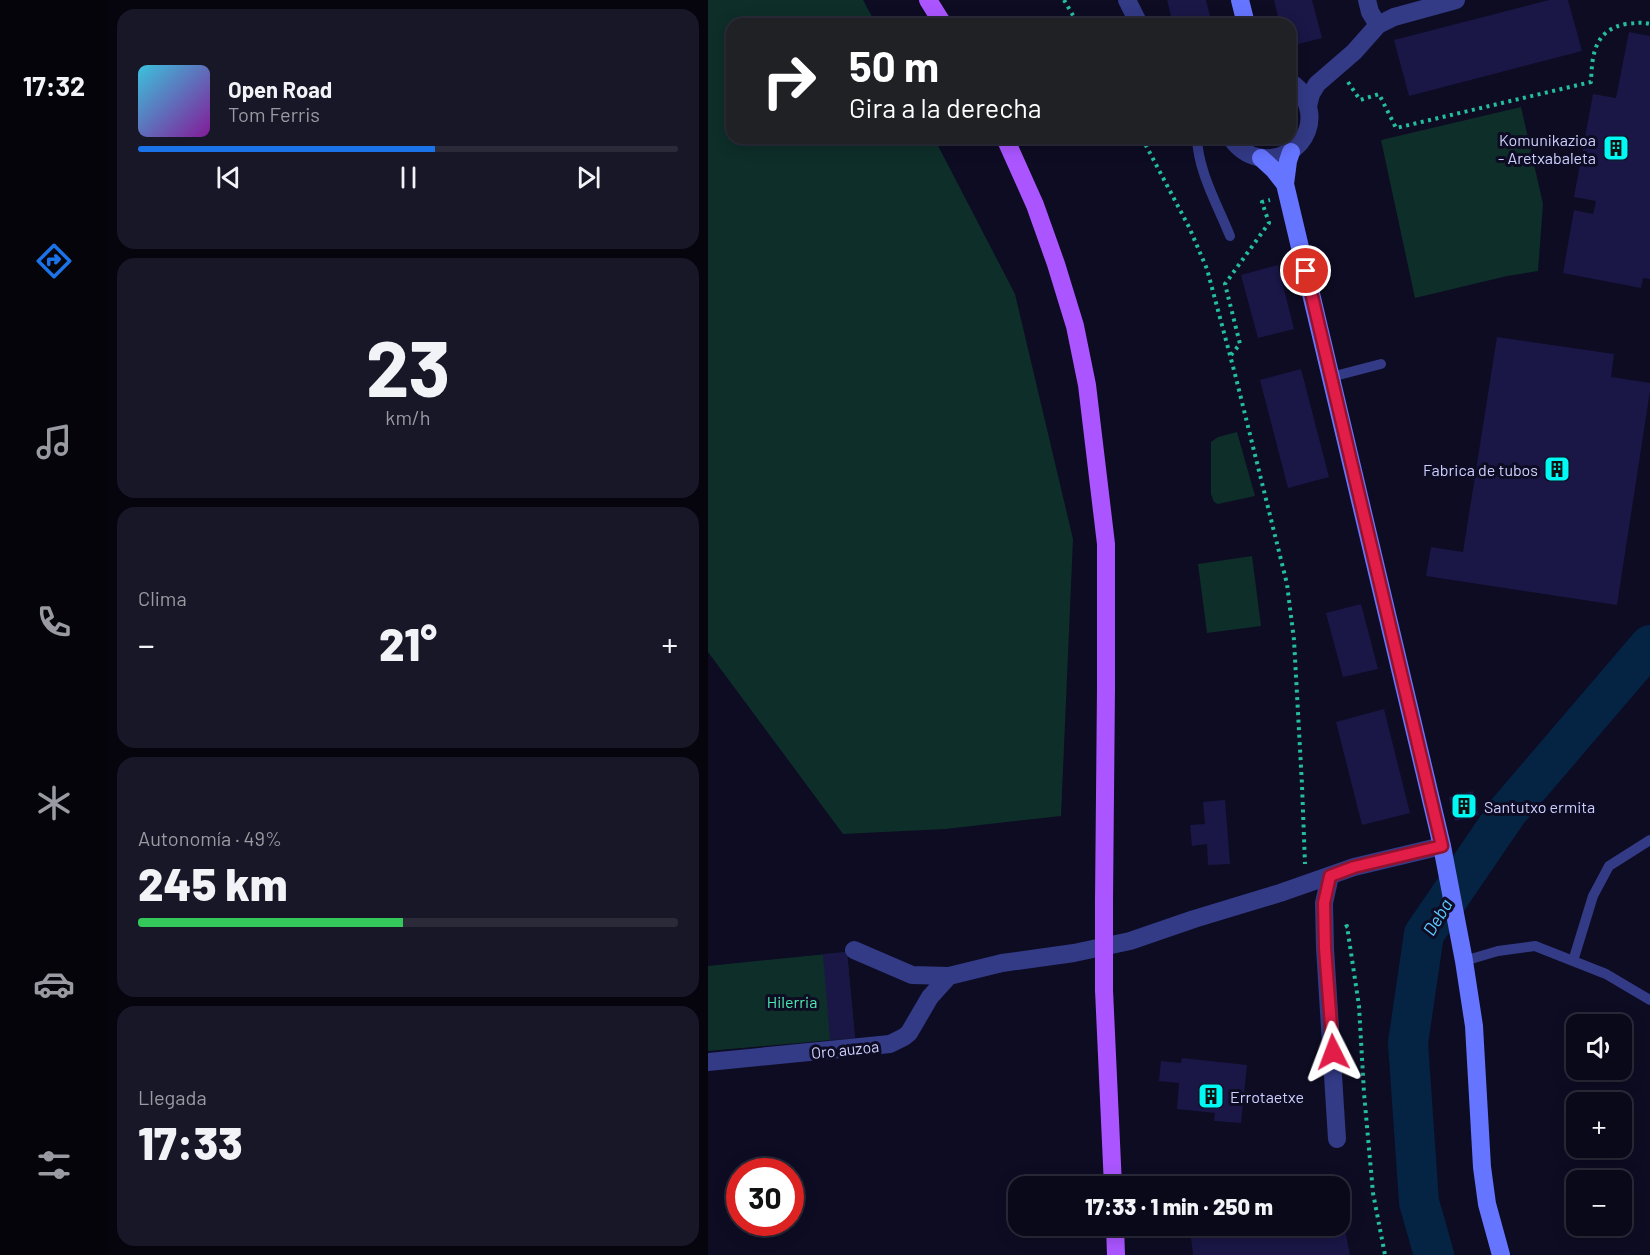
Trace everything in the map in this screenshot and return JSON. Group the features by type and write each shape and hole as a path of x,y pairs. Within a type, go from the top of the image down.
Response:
{"main road":[{"path":"928,0 939,18"},
{"path":"1008,144 1035,205 1075,326 1088,385 1106,544 1104,990 1113,1176"},
{"path":"1115,1236 1116,1255"}],"street":[{"path":"1127,0 1136,18"},
{"path":"1240,0 1244,18"},
{"path":"1367,0 1370,12 1378,25"},
{"path":"1308,105 1317,84 1354,52 1378,25 1394,17 1456,0"},
{"path":"1296,79 1333,69"},
{"path":"1236,144 1252,156 1261,158 1278,158 1291,152 1301,142 1308,129 1310,117 1303,94 1296,87"},
{"path":"1291,152 1288,161 1287,190 1442,846 1464,961 1474,1026 1482,1167 1487,1204 1501,1255"},
{"path":"1261,158 1274,170 1287,190"},
{"path":"854,950 912,975 949,976 1002,963 1074,953 1131,941 1354,867 1442,846"},
{"path":"1330,876 1324,903 1337,1139"},
{"name":"Oro auzoa","path":"708,1062 890,1044 909,1033 930,997 949,976"}],"lane":[{"path":"1197,144 1201,165 1230,236"},
{"path":"1331,377 1382,364"},
{"path":"1573,961 1593,896 1609,866 1650,840"},
{"path":"1464,961 1498,951 1535,946 1606,974 1650,1000"}],"path":[{"path":"1064,0 1074,18"},
{"path":"1333,69 1360,100 1379,94 1396,128 1591,82 1592,61 1597,44 1605,32 1623,25 1642,22 1650,24"},
{"path":"1145,144 1190,227 1207,269 1287,584 1300,739 1304,885"},
{"path":"1230,355 1240,344 1225,284 1269,223 1262,202 1287,190"},
{"path":"1347,926 1359,1006 1373,1193 1384,1255"}],"green space":[{"path":"708,0 863,0 873,18 726,18 726,144 937,144 1015,294 1073,539 1061,816 945,829 843,834 708,652"},
{"path":"1521,107 1543,204 1538,271 1415,298 1381,140"},
{"path":"1237,432 1255,496 1218,504 1214,502 1211,494 1211,442 1218,437"},
{"path":"1252,556 1261,626 1207,633 1198,564"},
{"name":"Hilerria","path":"847,952 855,1038 708,1051 708,966"}],"building":[{"path":"1167,0 1206,0 1210,18 1172,18"},
{"path":"1274,0 1312,0 1322,38 1296,44 1296,18 1278,18"},
{"path":"1549,0 1568,0 1582,51 1409,96 1394,40"},
{"name":"Komunikazioa - Aretxabaleta","path":"1629,32 1650,36 1650,279 1643,278 1641,288 1563,273 1574,210 1593,214 1596,201 1574,197 1593,94 1616,98"},
{"path":"1278,265 1294,329 1258,338 1241,275"},
{"name":"Fabrica de tubos","path":"1497,337 1614,354 1611,377 1650,383 1617,605 1426,576 1431,547 1463,552"},
{"path":"1301,369 1329,477 1288,488 1260,380"},
{"path":"1361,604 1378,669 1343,677 1326,613"},
{"path":"1384,709 1410,813 1362,825 1336,722"},
{"name":"Santutxo ermita","path":"1473,791 1479,815 1455,821 1449,797"},
{"path":"1225,800 1230,864 1208,865 1207,844 1192,846 1190,825 1205,824 1203,802"},
{"path":"847,952 855,1038 830,1040 823,954"},
{"name":"Errotaetxe","path":"1182,1058 1247,1065 1241,1123 1214,1121 1215,1113 1177,1109 1179,1083 1159,1081 1161,1061 1181,1063"},
{"path":"1191,1236 1346,1236 1350,1255 1193,1255"}],"waterway":[{"name":"Deba","path":"1434,1255 1419,1202 1408,1043 1424,934 1508,811 1650,645"}],"place":[{"name":"Komunikazioa - Aretxabaleta","path":"1616,148"},
{"name":"Fabrica de tubos","path":"1557,469"},
{"name":"Santutxo ermita","path":"1464,806"},
{"name":"Errotaetxe","path":"1211,1096"}],"route":[{"path":"1306,271 1442,846 1354,867 1330,876 1324,903 1333,1052"}]}
